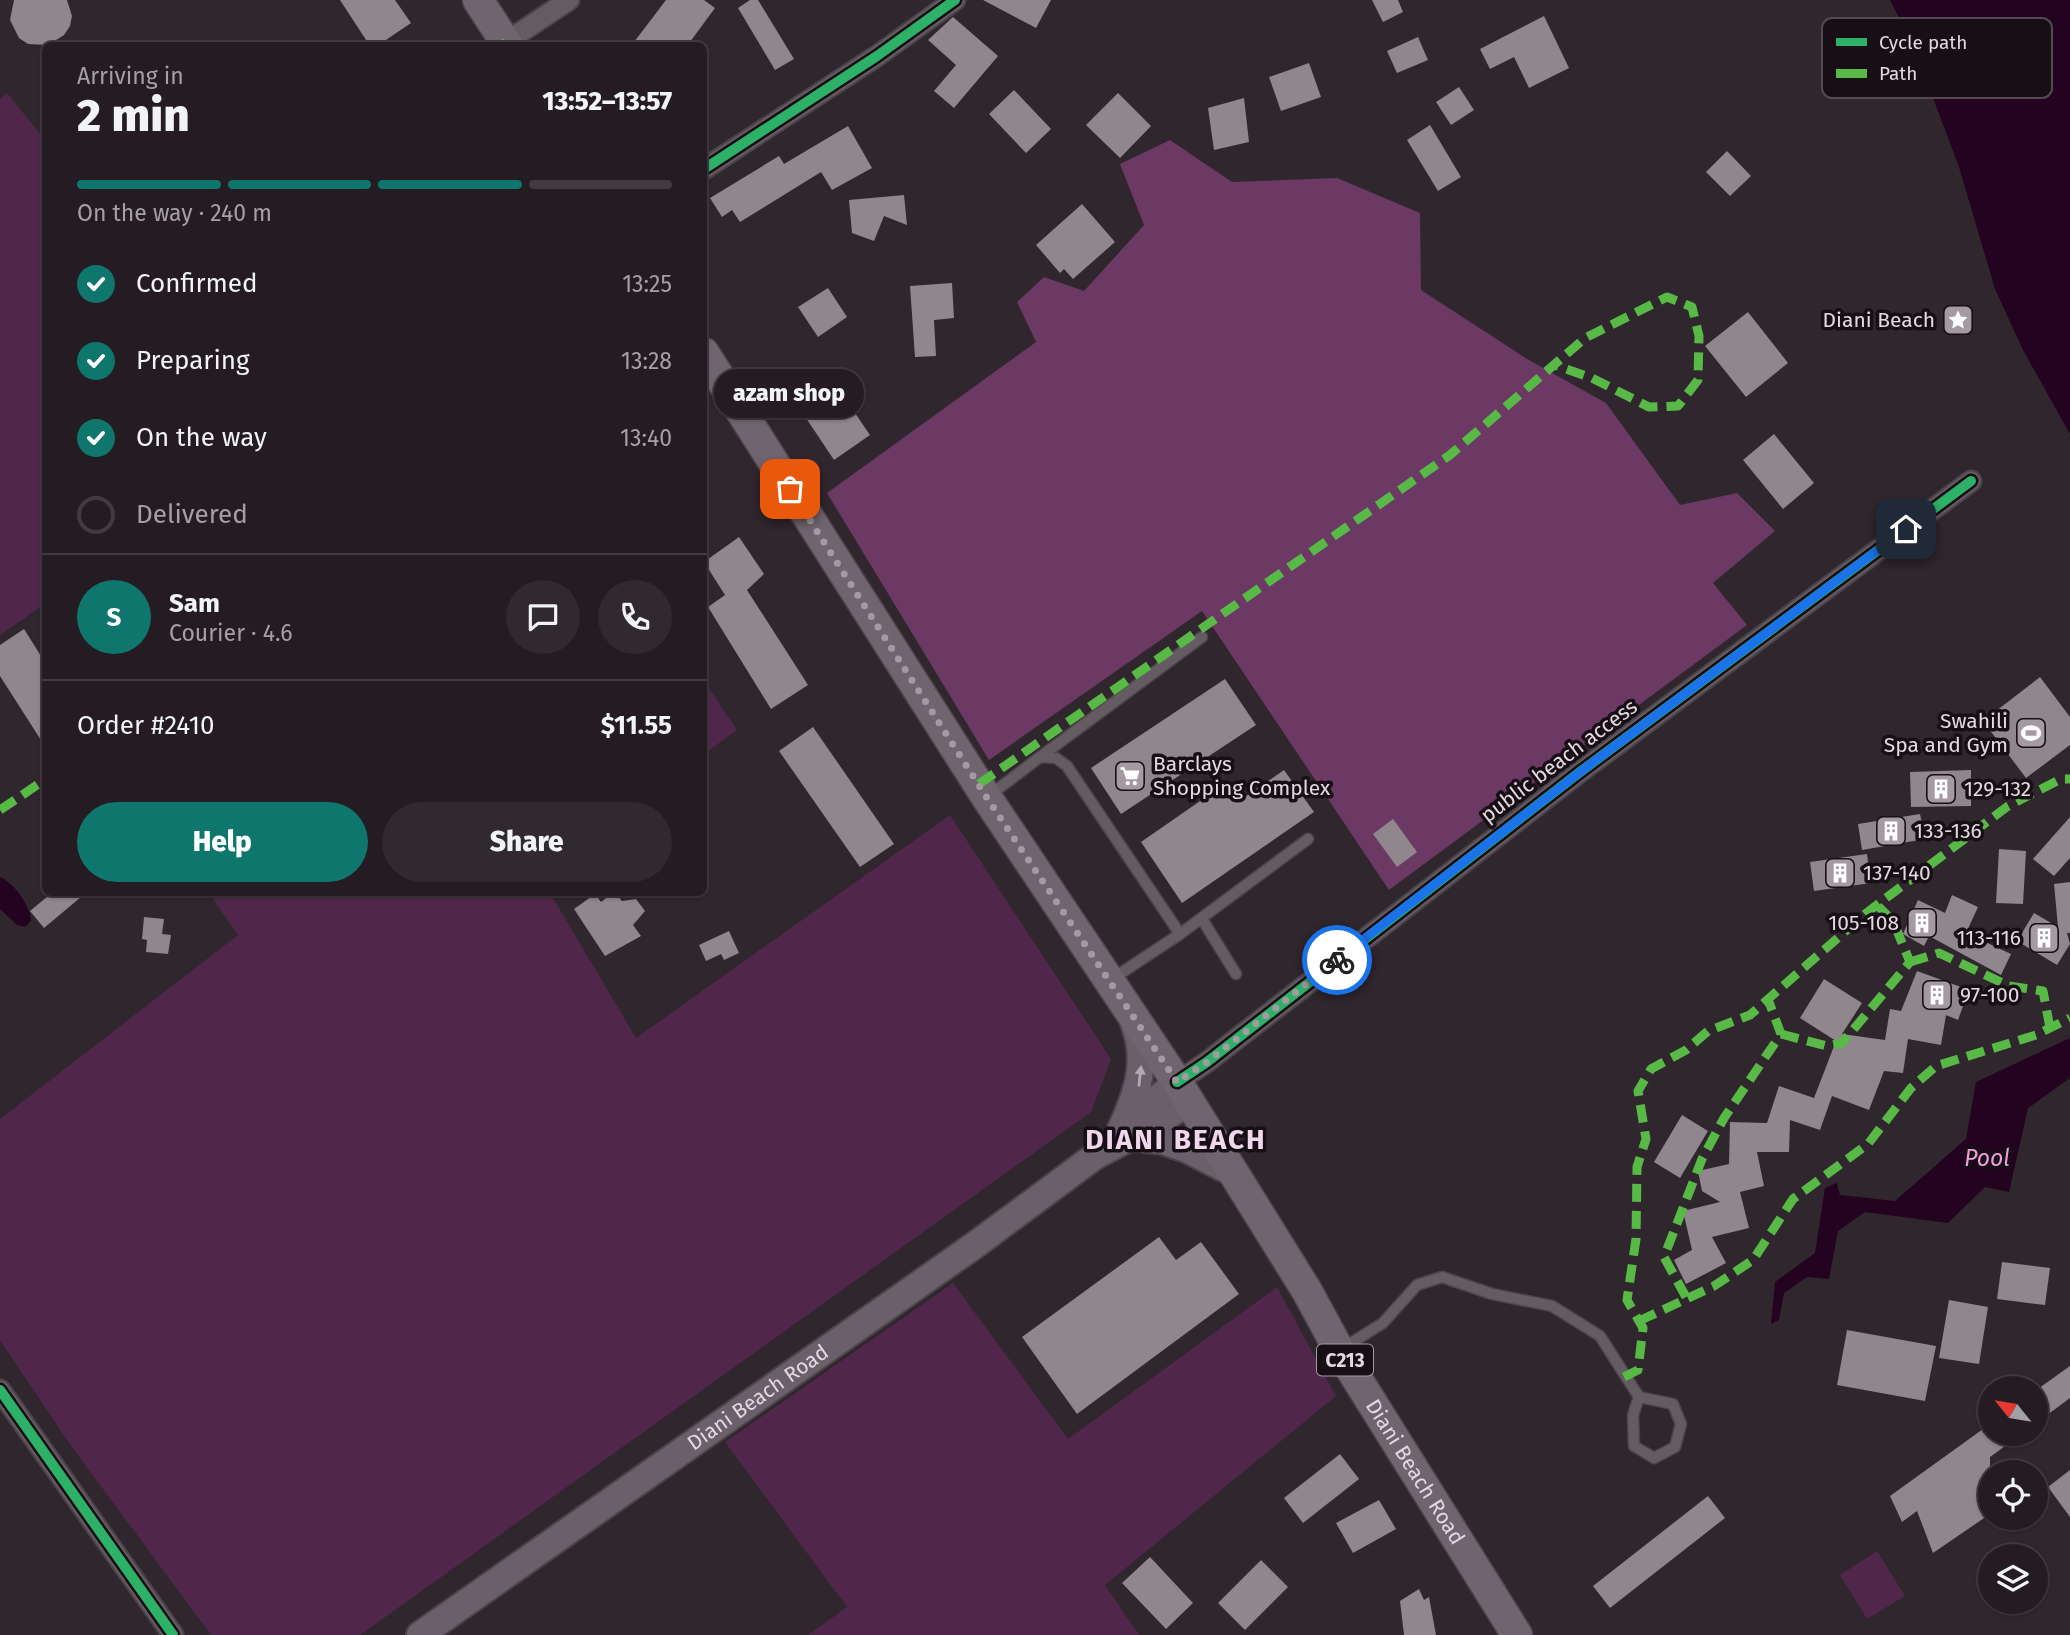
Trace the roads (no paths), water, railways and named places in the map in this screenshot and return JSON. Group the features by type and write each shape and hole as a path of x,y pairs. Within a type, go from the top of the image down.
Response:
{"main road":[{"path":"478,0 506,42"},
{"name":"Diani Beach Road","path":"707,358 987,798 1183,1092 1307,1291 1339,1350 1517,1635"},
{"path":"1125,1134 1140,1080 1142,1043 1132,1019"},
{"path":"1125,1134 1183,1092"},
{"path":"1125,1134 1175,1145 1231,1172"},
{"name":"Diani Beach Road","path":"419,1635 975,1245 1125,1134"}],"street":[{"path":"510,42 569,0"},
{"path":"707,167 877,56 955,0"},
{"name":"public beach access","path":"1183,1092 1207,1062 1580,772 1971,481"},
{"path":"0,1390 173,1635"}],"lane":[{"path":"987,798 1202,636"},
{"path":"1040,757 1056,758 1067,766 1180,934"},
{"path":"1108,981 1202,919 1308,839"},
{"path":"1202,919 1236,974"},
{"path":"1339,1350 1383,1323 1417,1284 1442,1277 1492,1294 1552,1306 1600,1336 1639,1397 1673,1404 1681,1424 1675,1447 1654,1458 1634,1446 1633,1415 1639,1397"}],"water":[{"path":"1890,0 2070,0 2070,434 2023,350 1995,289 1959,167 1933,98 2052,98 2052,18 1899,18"},
{"path":"0,877 16,889 24,902 31,921 25,927 17,925 0,909"},
{"name":"Pool","path":"2070,1038 2070,1078 2028,1108 2009,1192 1985,1187 1948,1223 1865,1212 1838,1231 1829,1279 1807,1277 1784,1293 1779,1320 1771,1324 1775,1282 1815,1253 1825,1188 1837,1183 1840,1195 1895,1201 1966,1139 1976,1082"}],"place":[{"name":"Diani Beach","path":"1958,320"},
{"name":"azam shop","path":"790,489"},
{"name":"Swahili Spa and Gym","path":"2031,733"},
{"name":"Barclays Shopping Complex","path":"1130,776"},
{"name":"129-132","path":"1941,789"},
{"name":"133-136","path":"1891,831"},
{"name":"137-140","path":"1840,873"},
{"name":"105-108","path":"1922,923"},
{"name":"113-116","path":"2044,938"},
{"name":"97-100","path":"1937,995"}],"district":[{"name":"DIANI BEACH","path":"1176,1139"}]}
